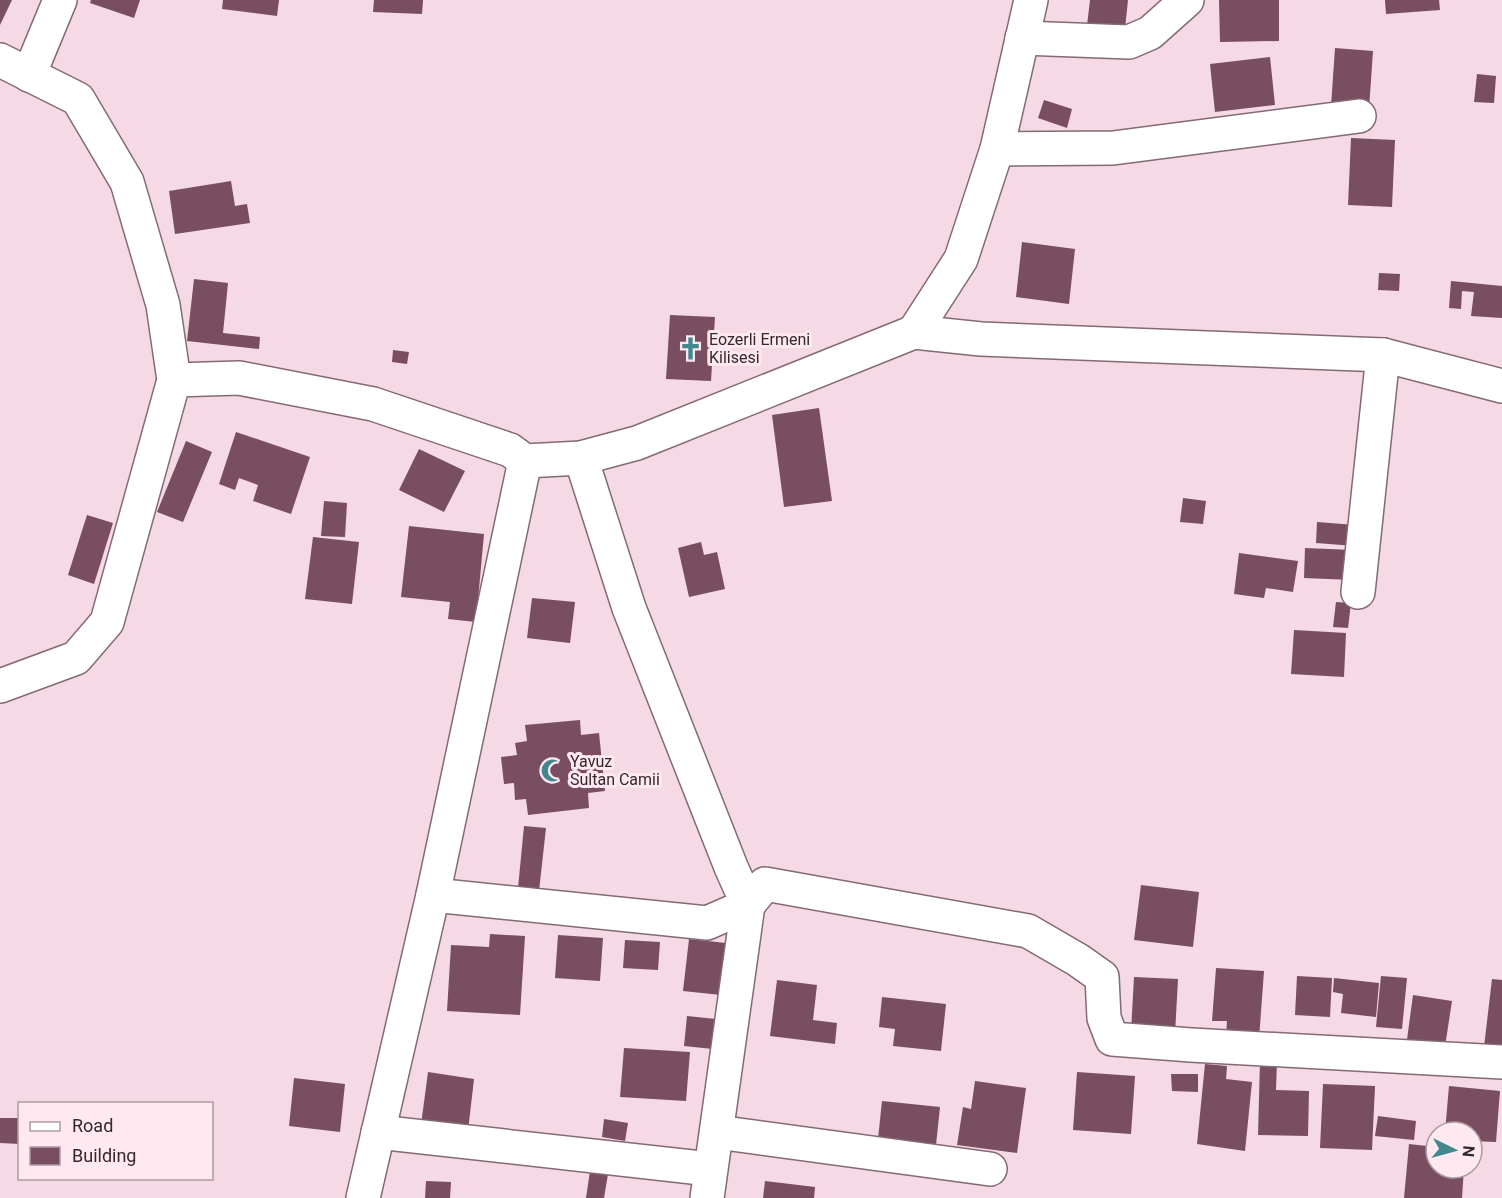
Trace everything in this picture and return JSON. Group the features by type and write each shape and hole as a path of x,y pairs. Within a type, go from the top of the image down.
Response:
{"street":[{"path":"29,75 60,0"},
{"path":"914,332 961,258 997,149 1030,0"},
{"path":"1022,38 1129,42 1150,33 1187,0"},
{"path":"0,60 78,99 127,183 163,305 174,380 106,622 76,658 0,686"},
{"path":"997,149 1113,148 1359,116"},
{"path":"174,380 239,378 374,404 510,450 525,461 581,458 638,443 914,332 981,339 1383,355 1502,386"},
{"path":"1358,592 1383,355"},
{"path":"378,1132 709,1184 748,905 629,608 581,458"},
{"path":"363,1198 433,895 525,461"},
{"path":"433,895 707,923 748,905 765,884 1028,931 1102,977 1104,1018 1112,1039 1502,1062"},
{"path":"717,1132 990,1169"}],"building":[{"path":"0,0 12,0 0,25"},
{"path":"91,0 140,0 134,18 90,3"},
{"path":"223,0 279,0 277,16 222,9"},
{"path":"374,0 423,0 422,14 373,12"},
{"path":"1090,0 1128,0 1124,38 1086,34"},
{"path":"1219,0 1279,0 1279,41 1220,42"},
{"path":"1385,0 1439,0 1440,10 1386,14"},
{"path":"1335,48 1373,51 1369,109 1331,106"},
{"path":"1270,57 1275,105 1215,112 1210,64"},
{"path":"1477,74 1496,76 1494,103 1474,102"},
{"path":"1044,100 1072,109 1067,128 1038,118"},
{"path":"1351,138 1395,140 1392,207 1348,205"},
{"path":"231,181 235,206 247,204 250,223 175,234 169,191"},
{"path":"1022,242 1075,249 1069,304 1016,297"},
{"path":"1379,273 1400,274 1399,291 1378,290"},
{"path":"194,279 228,283 223,333 260,337 259,349 187,341"},
{"path":"1451,281 1502,286 1502,318 1471,316 1474,292 1462,291 1461,309 1449,308"},
{"name":"Eozerli Ermeni Kilisesi","path":"670,315 715,317 711,381 666,379"},
{"path":"393,350 409,352 407,364 392,362"},
{"path":"819,408 832,501 784,507 772,415"},
{"path":"236,432 310,457 291,514 253,501 258,485 239,478 235,490 219,484"},
{"path":"186,441 212,452 183,522 157,512"},
{"path":"419,449 465,471 444,512 399,490"},
{"path":"1183,498 1206,501 1203,524 1180,522"},
{"path":"324,501 347,503 345,537 321,536"},
{"path":"87,515 113,523 94,584 68,575"},
{"path":"1317,522 1356,525 1355,546 1316,543"},
{"path":"409,526 484,534 476,622 448,619 450,602 401,597"},
{"path":"313,537 359,542 352,604 305,599"},
{"path":"701,542 704,555 717,552 725,589 689,597 678,548"},
{"path":"1305,548 1353,550 1352,580 1304,578"},
{"path":"1239,553 1298,561 1293,592 1266,588 1264,598 1234,594"},
{"path":"532,598 575,602 570,643 527,638"},
{"path":"1336,602 1351,603 1348,628 1333,627"},
{"path":"1294,630 1346,633 1344,677 1291,674"},
{"name":"Yavuz Sultan Camii","path":"580,720 581,735 599,733 605,791 588,793 589,808 528,815 526,799 515,800 514,783 504,784 501,757 517,755 515,743 527,741 525,725"},
{"path":"524,826 546,828 539,891 518,888"},
{"path":"1141,885 1199,892 1193,947 1134,940"},
{"path":"490,934 525,936 520,1015 447,1011 451,945 489,947"},
{"path":"558,935 603,938 600,981 555,978"},
{"path":"689,939 726,943 721,995 683,991"},
{"path":"625,940 660,942 658,970 623,968"},
{"path":"1216,968 1264,971 1259,1039 1226,1036 1227,1021 1212,1021"},
{"path":"1297,976 1332,978 1330,1017 1295,1015"},
{"path":"1381,976 1407,978 1402,1029 1376,1027"},
{"path":"1134,977 1178,979 1175,1034 1131,1032"},
{"path":"1334,978 1379,983 1376,1017 1341,1013 1343,994 1333,992"},
{"path":"1492,979 1502,980 1502,1049 1484,1047"},
{"path":"777,980 817,985 813,1020 837,1023 835,1044 770,1036"},
{"path":"1413,995 1452,1001 1444,1053 1406,1047"},
{"path":"882,997 946,1004 941,1051 893,1046 895,1029 879,1027"},
{"path":"687,1016 716,1019 713,1049 684,1046"},
{"path":"624,1048 690,1052 686,1101 620,1097"},
{"path":"1260,1061 1277,1061 1276,1090 1309,1091 1308,1136 1258,1135"},
{"path":"1205,1064 1227,1066 1226,1079 1252,1082 1245,1151 1197,1144"},
{"path":"428,1072 474,1079 468,1131 421,1125"},
{"path":"1077,1072 1135,1076 1131,1134 1073,1130"},
{"path":"1171,1074 1198,1074 1198,1092 1172,1091"},
{"path":"294,1078 345,1084 340,1132 289,1126"},
{"path":"975,1081 1026,1088 1017,1153 957,1145 963,1107 971,1109"},
{"path":"1323,1084 1375,1086 1372,1150 1320,1148"},
{"path":"1449,1086 1500,1091 1496,1142 1484,1142 1484,1120 1446,1120"},
{"path":"882,1101 940,1107 936,1145 878,1139"},
{"path":"1378,1116 1416,1121 1414,1140 1375,1136"},
{"path":"0,1118 18,1118 18,1144 0,1143"},
{"path":"604,1119 628,1123 625,1141 602,1137"},
{"path":"1409,1144 1424,1146 1424,1180 1463,1180 1462,1198 1404,1198"},
{"path":"590,1171 608,1174 604,1198 586,1198"},
{"path":"426,1181 451,1182 450,1198 425,1198"},
{"path":"765,1181 815,1187 814,1198 763,1198"}],"place":[{"name":"Eozerli Ermeni Kilisesi","path":"691,348"},
{"name":"Yavuz Sultan Camii","path":"552,770"}]}
